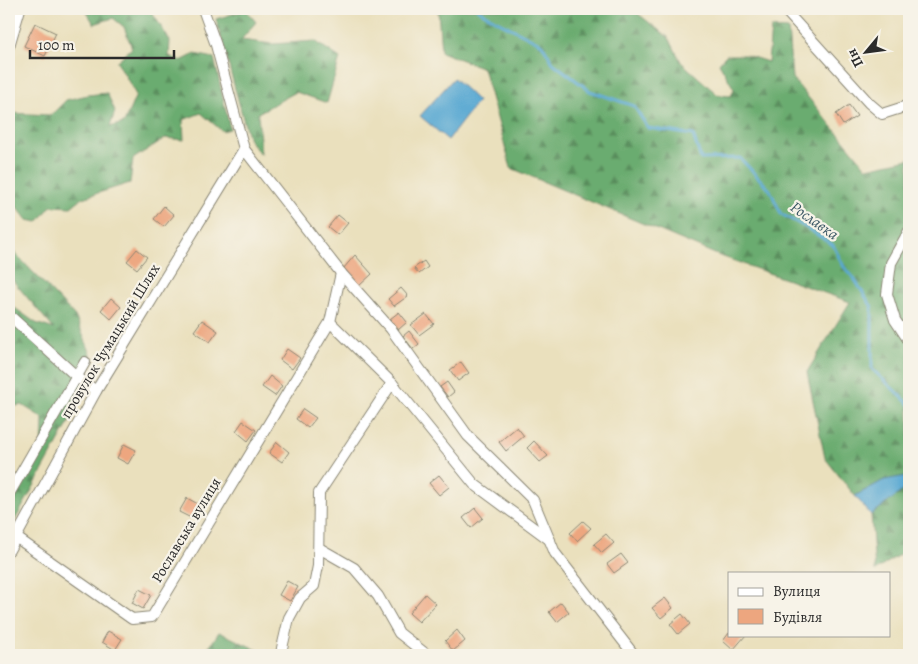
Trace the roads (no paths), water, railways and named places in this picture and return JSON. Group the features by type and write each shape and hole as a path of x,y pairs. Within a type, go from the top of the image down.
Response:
{"street":[{"path":"203,9 216,45 244,149 340,273 391,329 468,436 533,500 555,553 634,655"},
{"path":"784,9 869,103 882,114 909,107"},
{"path":"9,46 15,11"},
{"name":"провулок Чумацький Шлях","path":"9,550 96,391 244,149"},
{"path":"909,231 891,262 887,294 895,320 909,341"},
{"name":"Рославська вулиця","path":"17,538 132,619 152,617 330,322 340,273"},
{"path":"9,315 76,376 96,391"},
{"path":"330,322 392,383 474,484 550,540"},
{"path":"9,494 85,362"},
{"path":"282,655 289,618 300,598 314,586 319,548 319,493 392,383"},
{"path":"319,548 354,568 378,596 399,633 427,655"}],"water":[{"path":"454,78 478,101 448,140 420,116"},
{"path":"906,476 905,489 871,515 855,496 884,480"}],"waterway":[{"name":"Рославка","path":"477,9 542,44 553,63 590,91 634,106 648,128 693,135 701,159 740,158 770,190 781,214 833,245 844,267 853,277 872,307 872,369 909,404"}]}
